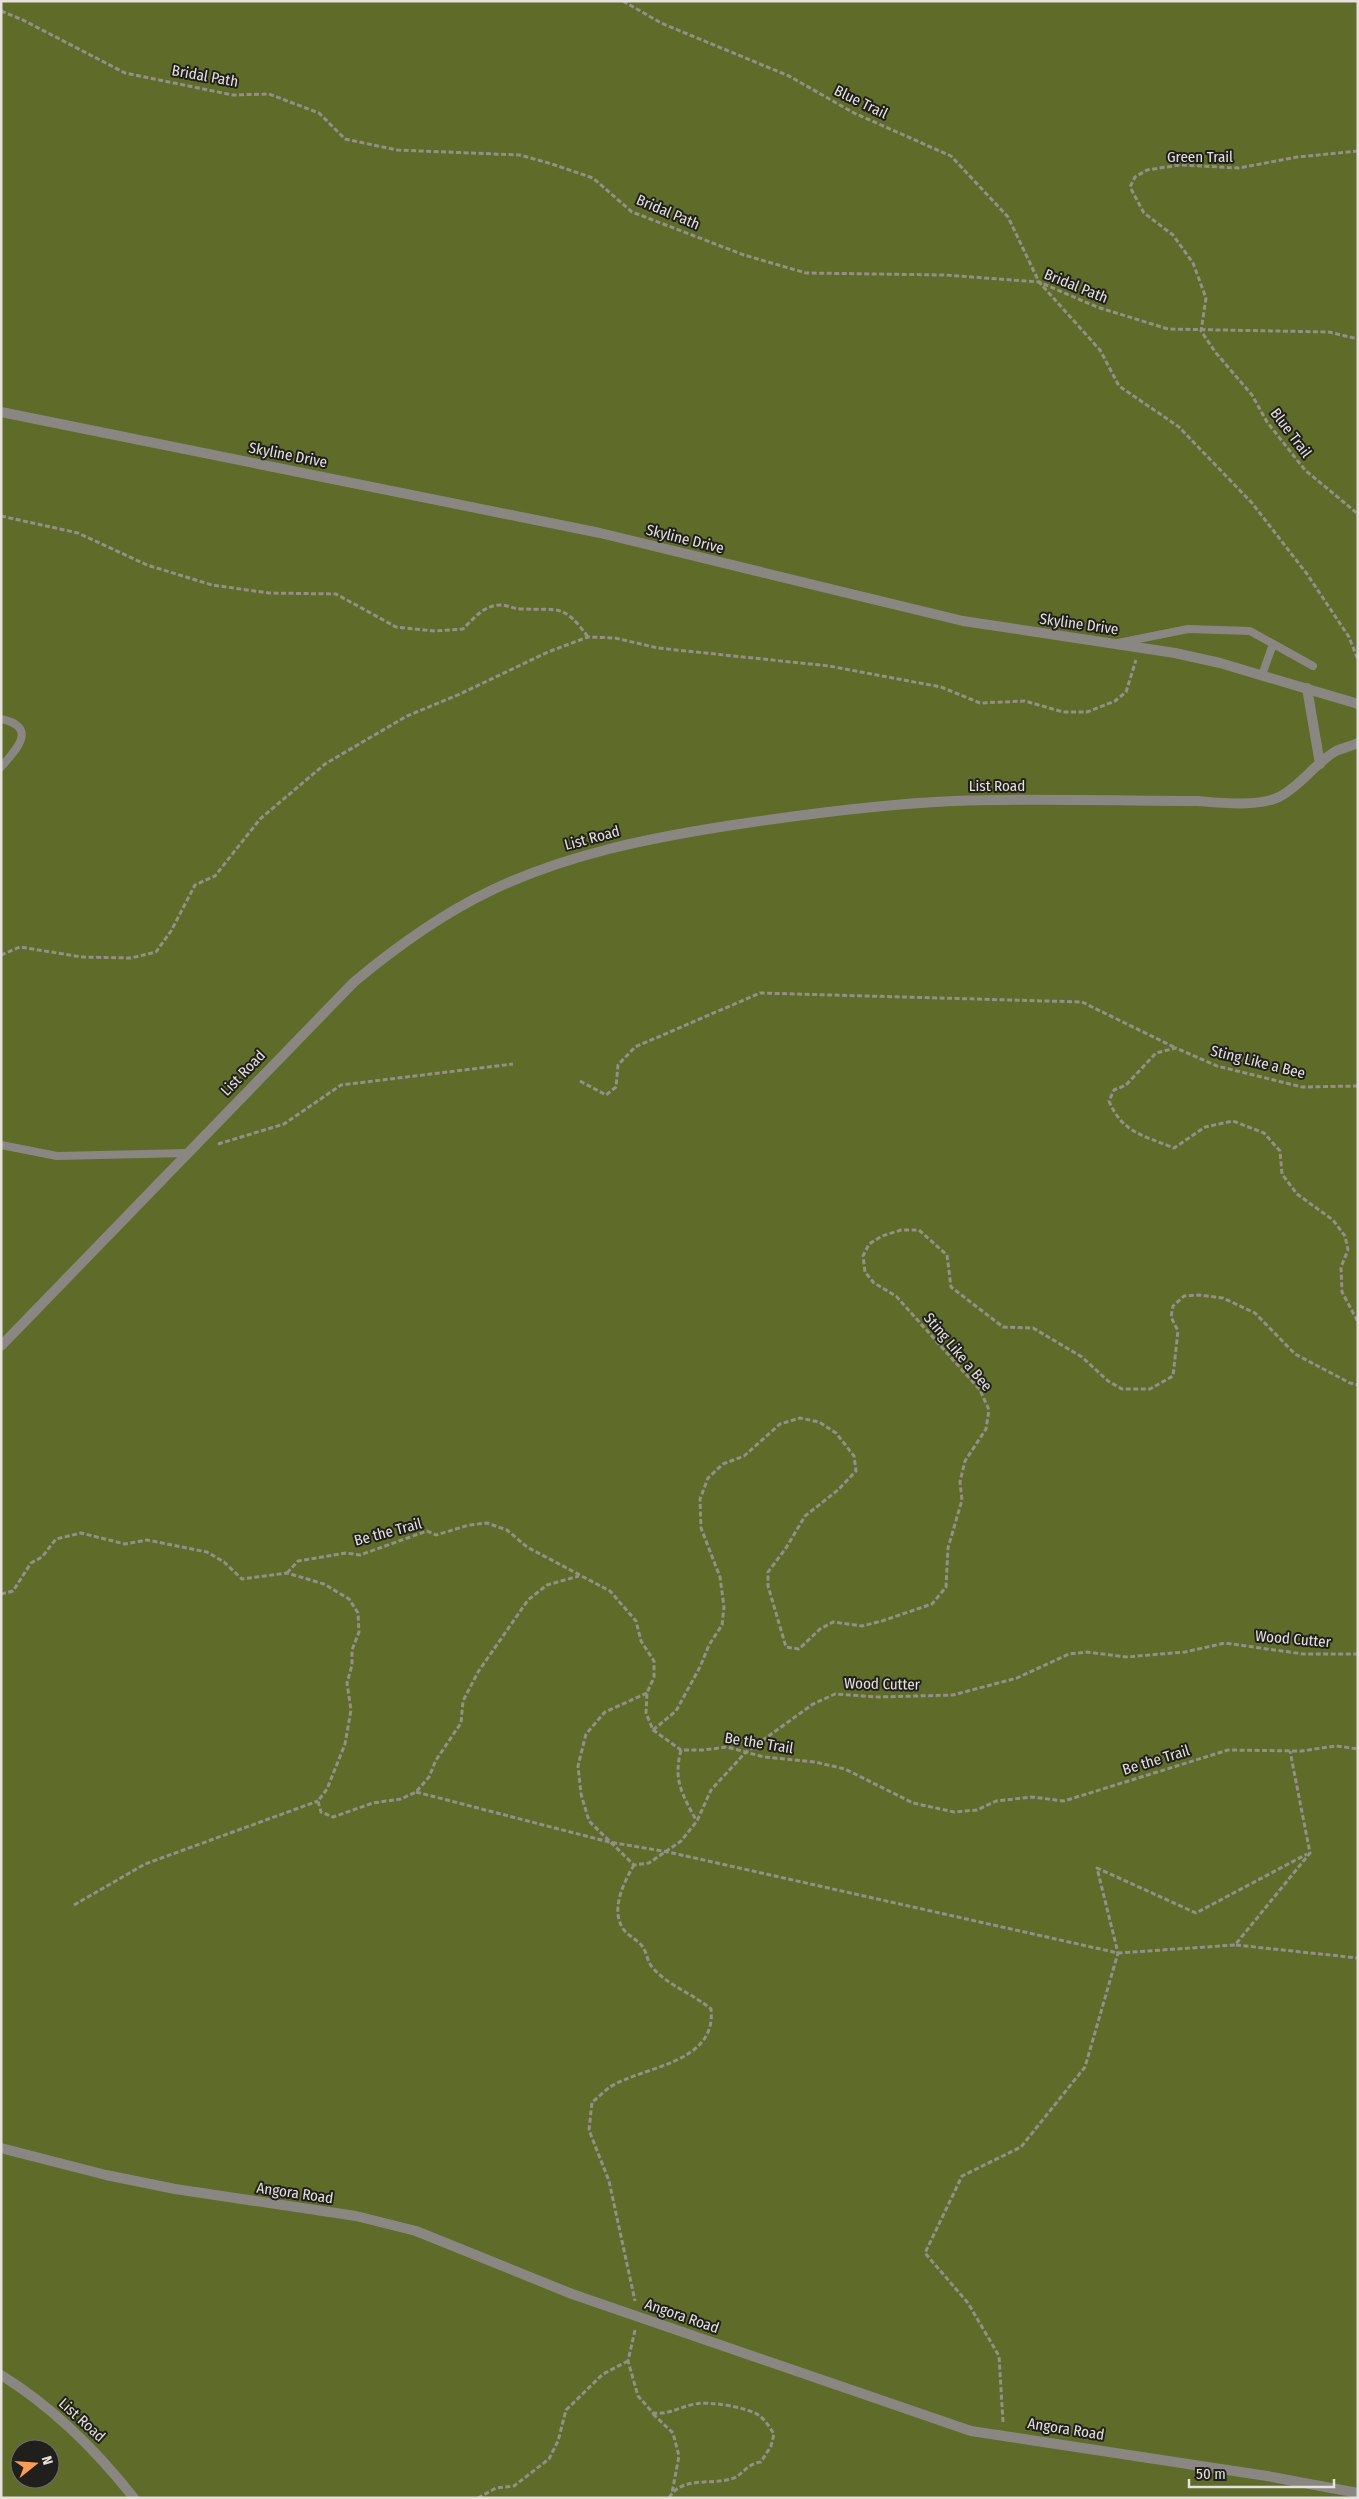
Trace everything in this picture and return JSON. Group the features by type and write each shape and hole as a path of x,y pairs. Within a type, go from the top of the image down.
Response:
{"street":[{"name":"Skyline Drive","path":"1,412 600,533 962,621 1140,648 1220,663 1358,704"},
{"path":"1307,688 1320,764"},
{"name":"List Road","path":"1,1346 354,982 391,950 430,924 489,891 572,858 616,846 700,830 898,804 955,801 1198,801 1230,804 1255,802 1277,798 1294,787 1336,751 1358,743"},
{"name":"Angora Road","path":"1,2148 106,2175 175,2189 356,2216 392,2224 446,2241 532,2279 638,2317 940,2422 971,2431 1257,2474 1358,2493"},
{"name":"List Road","path":"1,2375 76,2433 106,2463 134,2498"}],"lane":[{"path":"1111,644 1188,629 1250,631 1313,666"},
{"path":"1262,675 1273,644"},
{"path":"1,719 11,722 20,731 23,738 20,746 1,767"},
{"path":"1,1145 57,1156 187,1153"}],"path":[{"name":"Blue Trail","path":"623,1 661,23 789,76 854,113 951,156 1008,217 1039,282 1100,350 1119,386 1179,427 1252,503 1307,574 1350,637 1358,660"},
{"name":"Bridal Path","path":"1,11 23,20 125,73 233,95 270,94 319,113 345,139 398,150 520,155 552,164 593,178 632,212 744,255 806,273 945,275 1039,282 1138,322 1168,329 1329,332 1358,339"},
{"name":"Green Trail","path":"1201,331 1206,298 1193,263 1173,235 1144,213 1130,187 1135,177 1147,170 1180,165 1239,168 1296,157 1358,151"},
{"name":"Blue Trail","path":"1201,331 1216,353 1252,395 1266,422 1306,470 1358,514"},
{"path":"1,516 78,533 148,565 212,585 268,593 336,594 396,627 435,631 463,629 481,611 500,605 519,609 551,608 573,616 588,637"},
{"path":"1,955 20,946 82,957 130,958 156,952 170,931 195,885 215,876 260,819 325,764 407,716 460,694 548,652 588,637 615,638 658,648 829,666 941,687 980,703 1025,701 1063,712 1087,712 1115,701 1126,692 1140,648"},
{"name":"Sting Like a Bee","path":"580,1081 606,1095 616,1087 618,1065 635,1048 760,993 1082,1002 1176,1048 1218,1066 1302,1087 1358,1086"},
{"path":"1176,1048 1156,1053 1126,1086 1114,1090 1110,1101 1116,1116 1129,1129 1174,1148 1205,1127 1233,1121 1264,1133 1280,1151 1282,1174 1297,1194 1333,1220 1345,1236 1348,1250 1341,1267 1342,1292 1358,1322"},
{"path":"213,1145 284,1124 341,1085 513,1064"},
{"name":"Sting Like a Bee","path":"653,1730 676,1711 700,1667 709,1645 722,1626 724,1607 720,1577 701,1528 700,1499 708,1478 723,1464 744,1456 780,1424 800,1418 819,1422 836,1433 854,1456 856,1471 838,1490 805,1516 786,1548 768,1572 768,1586 786,1647 799,1649 820,1629 832,1622 862,1626 932,1604 946,1587 948,1548 962,1500 960,1482 965,1461 986,1429 989,1410 980,1390 896,1296 874,1284 865,1272 863,1256 869,1244 882,1236 901,1230 919,1230 947,1255 951,1286 969,1302 1003,1327 1033,1328 1082,1357 1108,1381 1122,1389 1150,1389 1172,1376 1178,1331 1171,1317 1173,1306 1184,1296 1199,1295 1223,1298 1255,1313 1295,1354 1350,1383 1358,1385"},
{"name":"Be the Trail","path":"287,1573 298,1561 346,1553 360,1554 427,1531 436,1535 469,1525 487,1523 507,1530 527,1547 610,1591 636,1621 641,1642 654,1661 654,1677 647,1693 646,1713 653,1730"},
{"path":"1,1594 12,1591 31,1563 42,1557 56,1539 81,1533 125,1544 147,1540 206,1552 224,1562 242,1579 287,1573 324,1584 349,1599 358,1613 359,1632 352,1650 352,1665 347,1683 351,1710 345,1744 327,1789 318,1801 145,1864 74,1905"},
{"path":"318,1801 320,1812 333,1817 373,1803 401,1799 416,1792 429,1777 436,1760 461,1723 463,1701 478,1672 528,1600 547,1585 579,1576"},
{"name":"Wood Cutter","path":"634,1865 649,1863 668,1852 681,1841 697,1821 711,1790 745,1753 813,1704 835,1694 878,1697 953,1696 1017,1678 1068,1654 1087,1652 1126,1657 1185,1652 1225,1643 1303,1654 1358,1654"},
{"path":"647,1693 605,1712 586,1734 578,1766 582,1794 589,1821 634,1865 622,1886 618,1911 622,1928 642,1946 651,1966 670,1984 696,1997 711,2009 713,2023 702,2043 676,2062 610,2087 592,2102 588,2130 609,2181 638,2317 628,2361 638,2396 673,2433 679,2456 670,2498"},
{"path":"653,1730 681,1750 676,1768 679,1786 697,1821"},
{"name":"Be the Trail","path":"681,1750 703,1750 727,1746 745,1753 845,1769 913,1803 954,1812 977,1810 996,1801 1032,1797 1064,1801 1228,1750 1290,1751 1336,1746 1358,1749"},
{"path":"1290,1751 1310,1853"},
{"path":"416,1792 609,1842 668,1852 1118,1954 1235,1945 1358,1958"},
{"path":"1235,1945 1310,1853"},
{"path":"1003,2435 999,2356 968,2303 925,2253 962,2176 1021,2147 1085,2067 1118,1954 1097,1868 1196,1913 1310,1853"},
{"path":"478,2498 496,2488 514,2486 549,2459 558,2441 566,2410 602,2374 628,2361"},
{"path":"653,2413 664,2414 695,2404 715,2404 749,2410 759,2416 774,2434 771,2446 761,2462 750,2464 732,2479 691,2483 672,2494"}],"green space":[{"path":"1,1 1358,1 1358,2498 1,2498"}]}
